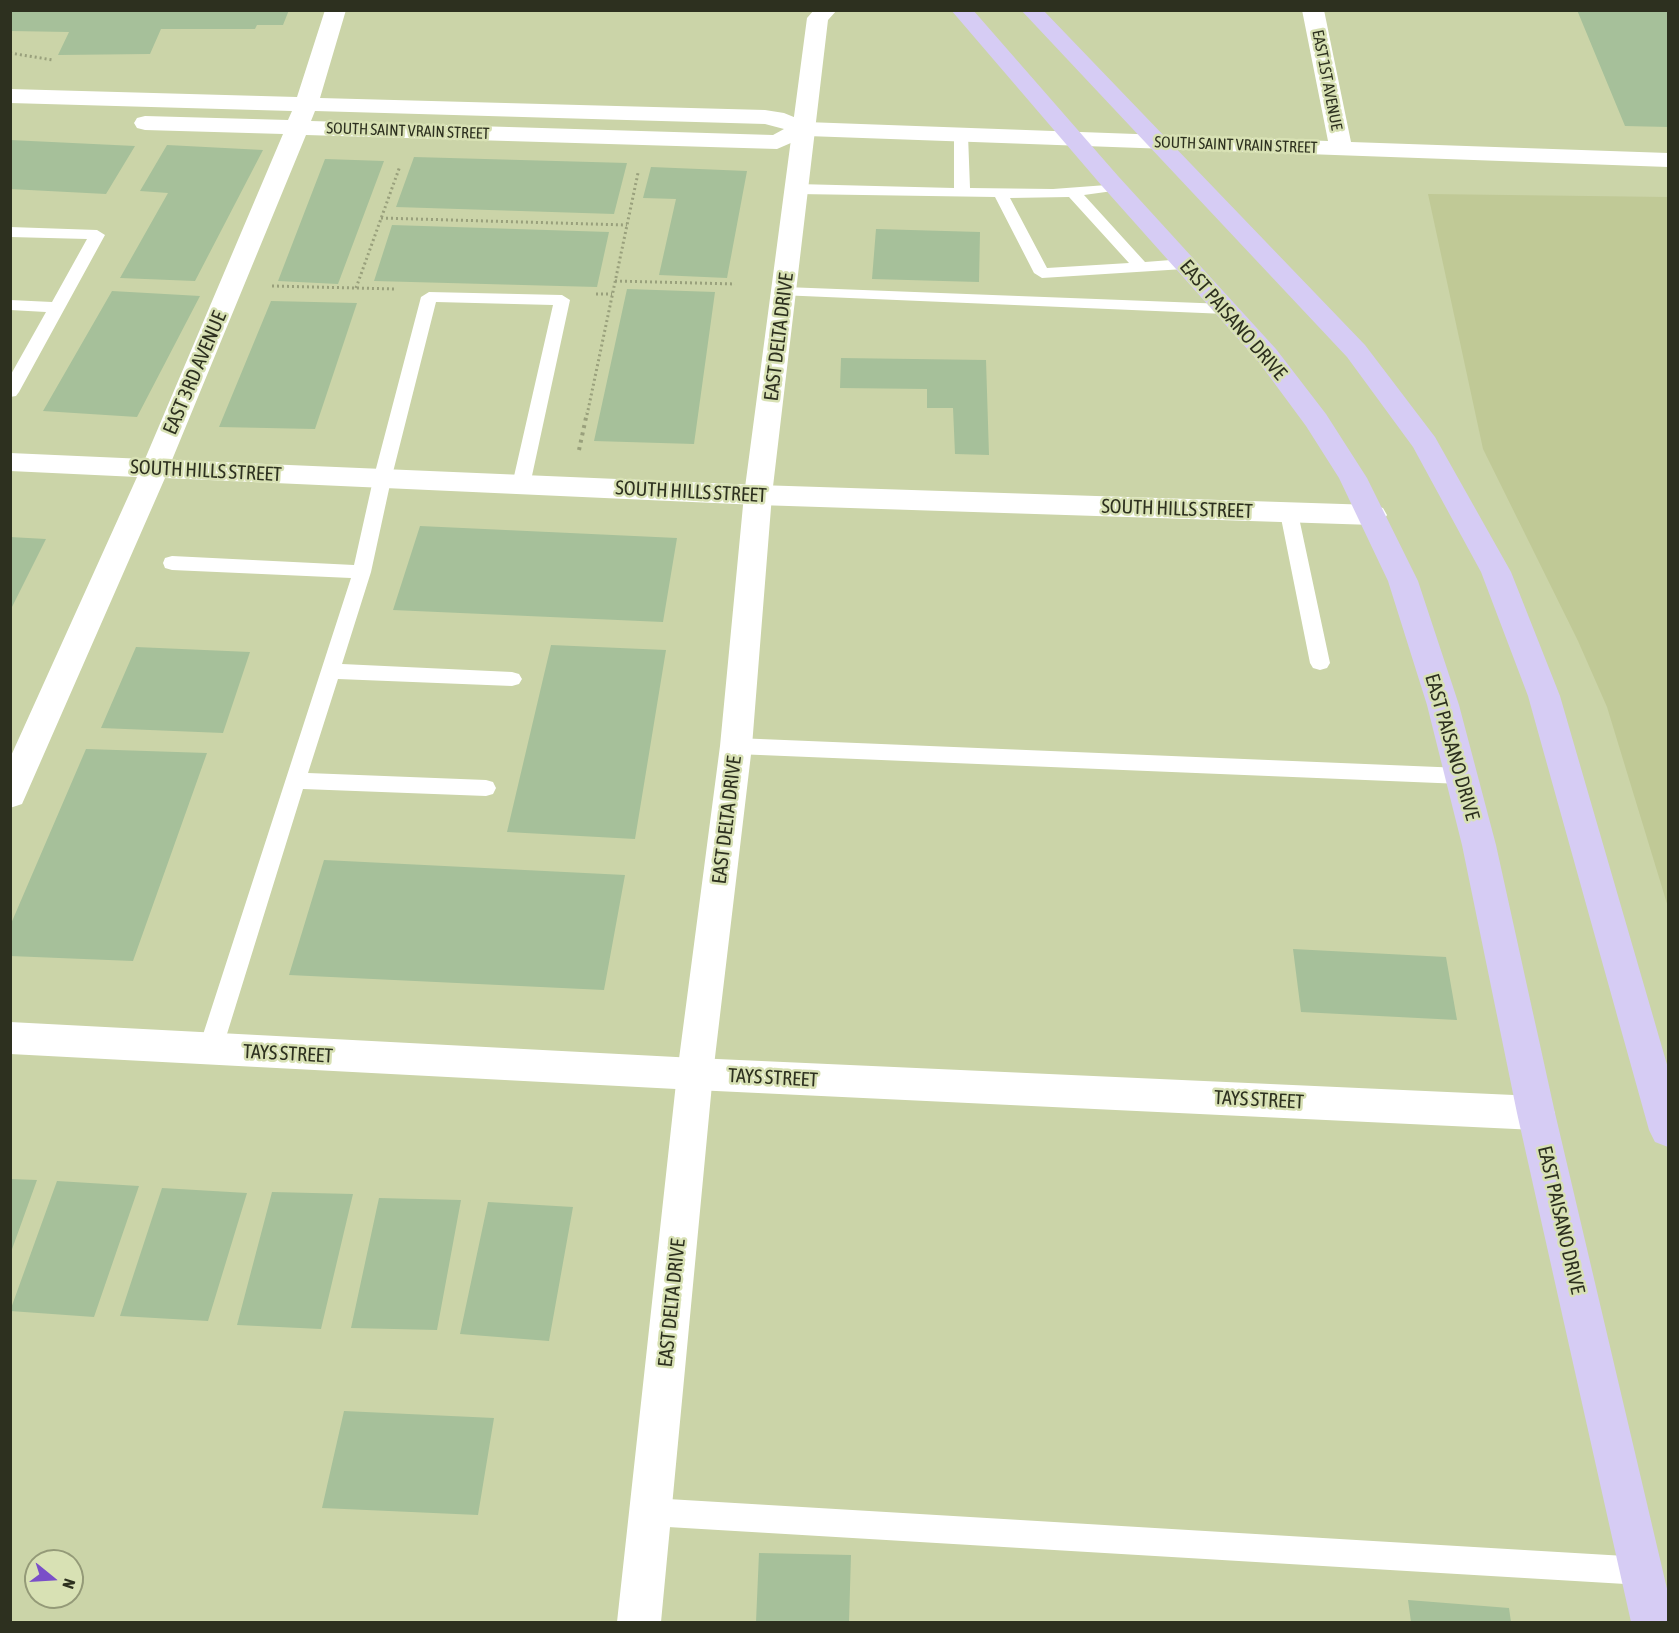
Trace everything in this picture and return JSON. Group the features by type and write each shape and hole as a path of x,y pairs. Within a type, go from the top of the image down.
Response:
{"main road":[{"name":"EAST PAISANO DRIVE","path":"961,10 1115,187 1267,355 1316,420 1353,478 1402,581 1443,705 1479,845 1536,1113 1653,1623"},
{"path":"1031,10 1356,351 1425,443 1496,572 1544,696 1668,1130"}],"street":[{"name":"EAST 3RD AVENUE","path":"10,795 155,468 302,116 336,10"},
{"name":"EAST 1ST AVENUE","path":"1313,10 1341,148"},
{"name":"EAST DELTA DRIVE","path":"639,1623 695,1074 736,746 758,495 819,13"},
{"name":"SOUTH SAINT VRAIN STREET","path":"10,96 302,116 777,141 803,129 1668,160"},
{"name":"SOUTH SAINT VRAIN STREET","path":"118,122 302,116"},
{"name":"SOUTH HILLS STREET","path":"10,462 758,495 1373,516"},
{"name":"TAYS STREET","path":"10,1038 695,1074 1536,1113"}],"lane":[{"path":"961,135 962,192"},
{"path":"797,189 1000,193 1074,192 1115,187"},
{"path":"1074,192 1141,267"},
{"path":"1000,193 1042,273 1052,302"},
{"path":"10,232 97,235 10,392"},
{"path":"1042,273 1184,264"},
{"path":"785,292 1226,309"},
{"path":"210,1050 362,572 381,480 429,297 562,300 521,485"},
{"path":"10,305 57,307"},
{"path":"1289,513 1320,663"},
{"path":"172,563 362,572"},
{"path":"329,671 512,679"},
{"path":"736,746 1462,776"},
{"path":"295,781 486,788"},
{"path":"651,1512 1642,1571"}],"path":[{"path":"356,288 402,158"},
{"path":"578,458 639,166"},
{"path":"381,218 627,225"},
{"path":"615,281 735,284"}],"shaded area":[{"path":"1428,194 1668,197 1668,907 1607,707 1578,641 1483,449"}],"building":[{"path":"10,10 289,10 283,25 257,25 255,29 161,29 150,54 58,55 69,32 10,31"},
{"path":"1577,10 1668,10 1668,127 1625,126"},
{"path":"10,140 135,146 106,194 10,189"},
{"path":"167,145 263,150 195,281 120,278 168,193 140,191"},
{"path":"414,157 627,163 614,214 396,207"},
{"path":"325,159 384,161 338,284 278,281"},
{"path":"651,167 747,171 727,278 659,275 676,199 643,198"},
{"path":"392,225 609,232 597,287 374,281"},
{"path":"876,229 980,232 979,282 872,279"},
{"path":"627,289 715,292 694,444 594,441"},
{"path":"112,291 200,296 137,417 43,411"},
{"path":"271,301 357,303 315,429 219,427"},
{"path":"841,358 986,360 989,455 955,454 953,408 927,408 927,389 840,388"},
{"path":"420,526 677,538 663,622 393,610"},
{"path":"10,537 46,539 10,611"},
{"path":"551,645 666,650 635,839 507,832"},
{"path":"136,647 250,652 223,733 101,728"},
{"path":"86,749 207,753 133,961 10,956 10,926"},
{"path":"324,860 625,875 604,990 289,975"},
{"path":"1293,949 1446,957 1457,1020 1301,1012"},
{"path":"10,1179 37,1180 11,1252 10,1252"},
{"path":"57,1181 139,1186 94,1317 10,1311"},
{"path":"162,1188 247,1193 208,1321 120,1316"},
{"path":"272,1192 353,1194 321,1329 237,1325"},
{"path":"379,1198 461,1200 437,1330 351,1328"},
{"path":"488,1202 573,1207 549,1341 460,1334"},
{"path":"344,1411 494,1418 478,1515 322,1508"},
{"path":"759,1553 851,1555 849,1622 756,1622"},
{"path":"1408,1600 1509,1608 1511,1622 1411,1622"}]}
